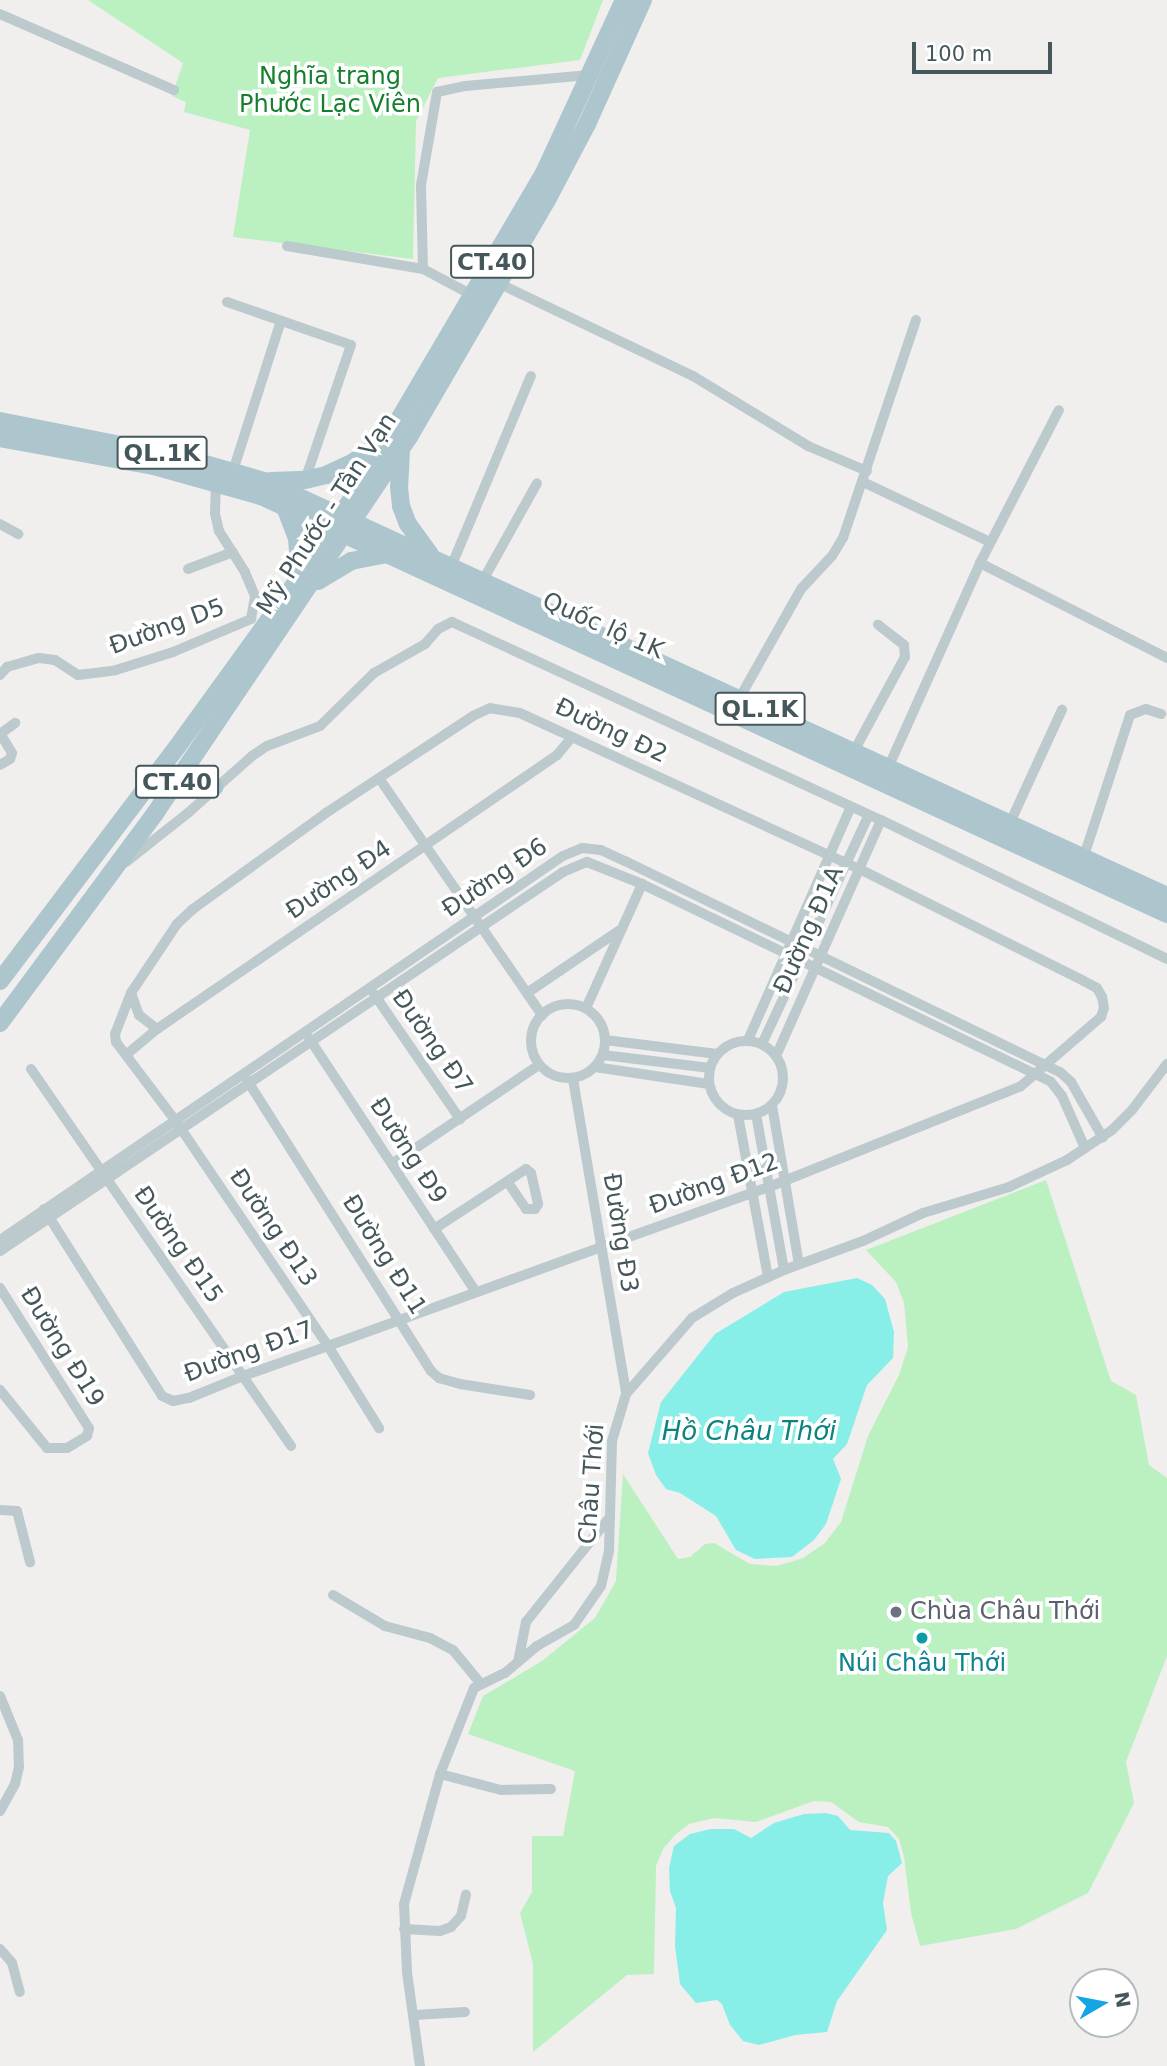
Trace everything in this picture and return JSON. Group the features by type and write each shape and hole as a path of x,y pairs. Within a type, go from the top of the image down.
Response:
{"main road":[{"name":"Mỹ Phước - Tân Vạn","path":"395,442 472,295 544,173 592,75 624,0"},
{"name":"Mỹ Phước - Tân Vạn","path":"0,1023 188,767 498,283 587,124 643,0"},
{"name":"Quốc lộ 1K","path":"0,421 130,446 264,481 343,525 387,554 1167,914"},
{"name":"Quốc lộ 1K","path":"0,438 154,466 216,482 343,525 443,563 1167,896"},
{"path":"264,481 305,481 352,463 395,442 401,506 408,524 443,563"},
{"path":"285,507 300,551 306,581 351,561 387,554"},
{"name":"Mỹ Phước - Tân Vạn","path":"0,981 177,747 253,640 306,581"},
{"path":"188,767 196,783 215,787"}],"street":[{"path":"0,14 174,90"},
{"path":"423,269 421,185 426,141 437,92 465,86 592,75"},
{"path":"287,246 423,269 472,295"},
{"path":"498,283 692,376 808,446 990,542"},
{"path":"227,302 351,345 305,481"},
{"path":"739,699 801,589 817,574 843,538 916,320"},
{"path":"233,471 281,321"},
{"path":"443,563 531,376"},
{"path":"888,768 990,542 1059,410"},
{"name":"Đường D5","path":"0,674 6,667 39,658 55,660 78,675 116,670 173,652 251,620 255,596 219,531 215,513 216,482"},
{"path":"482,582 537,483"},
{"path":"0,524 18,534"},
{"path":"188,569 233,552"},
{"path":"980,564 1167,658"},
{"path":"251,620 253,640"},
{"path":"112,874 267,746 320,726 374,673 425,644 438,629 452,622 881,820 1167,959"},
{"path":"853,752 905,657 904,645 878,625"},
{"name":"Đường Đ2","path":"126,1055 115,1034 131,993 177,924 194,909 379,778 489,708 520,713 831,855 1097,988 1104,1008 1101,1017 1041,1070"},
{"path":"1083,859 1130,715 1146,709 1161,714"},
{"path":"1009,825 1062,710"},
{"path":"0,765 10,759 12,753 1,734 15,723"},
{"name":"Đường Đ4","path":"126,1055 157,1029 558,755 572,737"},
{"path":"379,778 542,1015"},
{"name":"Đường Đ1A","path":"748,1040 851,807"},
{"name":"Đường Đ1A","path":"762,1044 869,815"},
{"name":"Đường Đ1A","path":"776,1056 881,820"},
{"name":"Đường Đ6","path":"417,964 475,917 546,867 582,848 601,850 970,1026 1041,1070 1057,1087 1085,1148"},
{"path":"619,874 625,861"},
{"name":"Đường Đ6","path":"0,1251 47,1214 373,993 575,865 587,862 642,884 965,1039 1071,1082 1103,1138"},
{"path":"546,867 554,878"},
{"path":"587,1006 642,884"},
{"path":"689,907 695,894"},
{"path":"527,993 622,928"},
{"path":"886,1002 892,989"},
{"path":"131,993 139,1015 157,1029"},
{"name":"Đường Đ7","path":"373,993 460,1119"},
{"path":"564,1004 587,1006 601,1023 605,1040 603,1055 595,1067 573,1079 549,1073 539,1065 531,1043 532,1031 542,1015 564,1004"},
{"path":"965,1039 970,1026"},
{"name":"Đường Đ9","path":"309,1037 476,1292"},
{"path":"605,1040 717,1054"},
{"path":"748,1040 762,1044 776,1056 783,1076 778,1097 772,1105 756,1114 738,1115 718,1102 709,1084 710,1068 717,1054 730,1044 748,1040"},
{"path":"653,1075 656,1046"},
{"name":"Đường Đ13","path":"126,1055 178,1124 328,1346 379,1428"},
{"path":"603,1055 710,1068"},
{"name":"Châu Thới","path":"481,1684 505,1673 537,1646 574,1625 601,1586 606,1567 612,1441 626,1394 692,1318 784,1270 863,1241 923,1213 1009,1187 1067,1160 1103,1138 1132,1110 1167,1063"},
{"path":"392,1164 539,1065"},
{"path":"595,1067 709,1084"},
{"name":"Đường Đ15","path":"31,1069 291,1446"},
{"name":"Đường Đ12","path":"400,1320 785,1181 1021,1086 1041,1070"},
{"name":"Đường Đ11","path":"246,1079 439,1378 530,1395"},
{"name":"Đường Đ3","path":"573,1079 626,1394"},
{"path":"772,1105 799,1264"},
{"path":"756,1114 784,1270"},
{"path":"738,1115 768,1277"},
{"path":"435,1229 508,1182"},
{"name":"Đường Đ6","path":"0,1240 47,1214"},
{"name":"Đường Đ17","path":"47,1214 162,1396 173,1401 189,1398 400,1320"},
{"name":"Đường Đ19","path":"0,1288 89,1428 80,1442 54,1451 47,1448 0,1390"},
{"path":"0,1510 17,1511 30,1562"},
{"path":"518,1662 526,1622 609,1518"},
{"path":"333,1595 385,1626 430,1638 453,1650 481,1684 474,1689 467,1703 440,1774 404,1904 404,1929 420,2066"},
{"path":"0,1696 18,1740 19,1767 15,1784 0,1811"},
{"path":"440,1774 501,1790 551,1789"},
{"path":"404,1929 440,1931 451,1927 461,1916 466,1895"},
{"path":"0,1949 12,1963 20,1992"},
{"path":"415,2015 465,2012"}],"green space":[{"name":"Nghĩa trang Phước Lạc Viên","path":"88,0 603,0 580,60 438,78 416,121 413,259 233,237 250,130 184,112 186,102 172,96 183,63"},
{"path":"1046,1180 1111,1381 1136,1395 1149,1465 1167,1478 1167,1656 1126,1762 1134,1803 1088,1893 1016,1929 920,1946 911,1913 904,1857 899,1839 888,1827 859,1822 831,1802 814,1801 756,1822 714,1818 689,1824 663,1849 656,1866 654,1974 627,1975 533,2052 533,1964 520,1913 532,1892 532,1836 563,1836 575,1771 468,1734 483,1696 542,1661 595,1618 616,1581 623,1474 678,1559 690,1557 705,1544 714,1543 750,1564 777,1566 803,1558 825,1543 841,1522 868,1436 899,1375 908,1347 904,1303 896,1282 866,1250"}],"water":[{"name":"Hồ Châu Thới","path":"857,1278 872,1285 885,1299 894,1332 893,1358 867,1385 847,1444 833,1459 841,1479 826,1524 814,1540 792,1557 755,1559 736,1550 716,1516 680,1493 666,1489 656,1475 648,1453 661,1402 715,1334 784,1292"},
{"path":"826,1813 838,1816 850,1830 889,1833 896,1841 902,1863 888,1876 883,1903 887,1930 837,2001 827,2032 795,2035 759,2045 743,2041 730,2025 722,2004 717,2000 696,2003 680,1984 675,1946 676,1908 670,1891 669,1868 674,1846 690,1834 711,1829 734,1829 751,1838 774,1823 804,1814"}],"place":[{"name":"Chùa Châu Thới","path":"896,1612"},
{"name":"Núi Châu Thới","path":"922,1638"}]}
